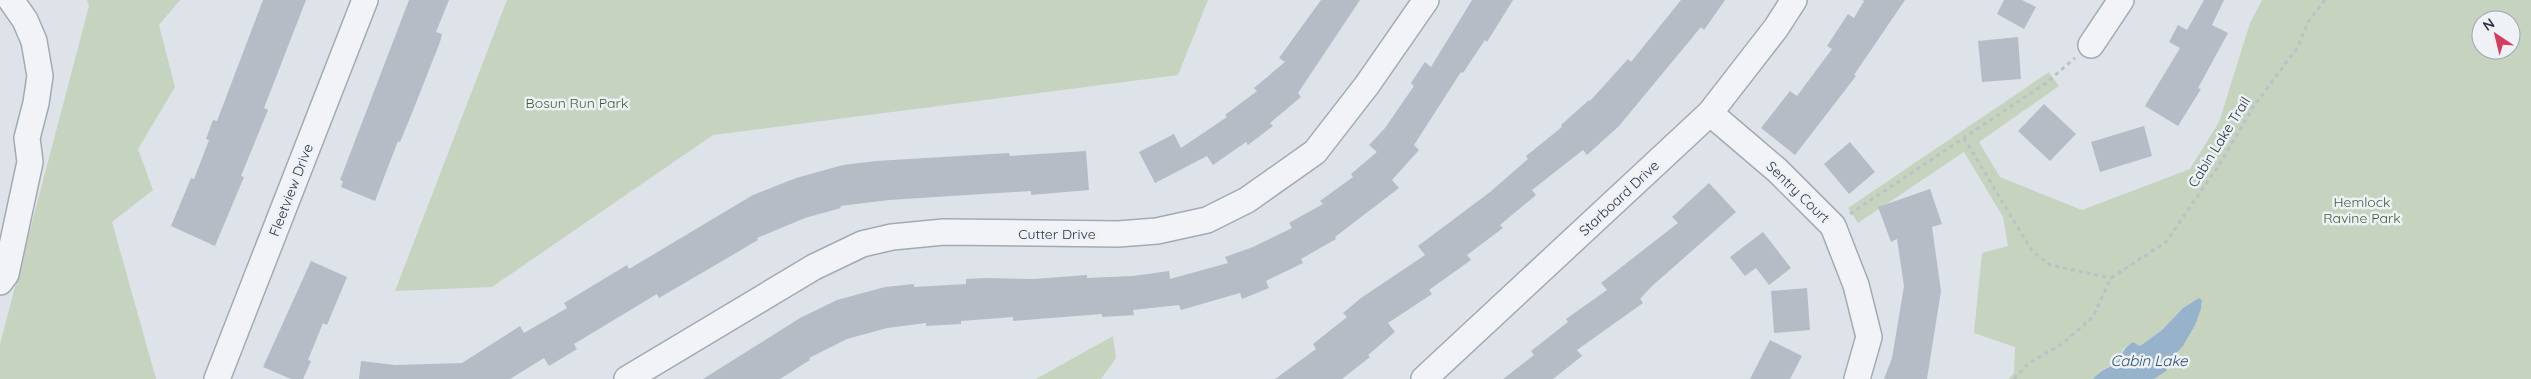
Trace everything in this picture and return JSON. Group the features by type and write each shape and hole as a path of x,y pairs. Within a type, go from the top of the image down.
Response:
{"street":[{"path":"0,282 6,274 30,162 26,138 36,103 40,76 34,41 25,20 11,0"},
{"name":"Fleetview Drive","path":"217,379 365,0"},
{"name":"Cutter Drive","path":"627,379 814,267 862,244 892,237 944,232 1118,234 1157,231 1206,220 1247,200 1315,152 1368,85 1426,0"},
{"name":"Starboard Drive","path":"1424,379 1710,112 1776,28 1794,0"},
{"path":"2091,45 2121,0"},
{"name":"Sentry Court","path":"1710,112 1778,172 1832,226 1856,285 1869,337 1857,379"}],"path":[{"name":"Cabin Lake Trail","path":"2112,278 2166,242 2219,165 2254,106 2297,48 2308,22 2325,0"},
{"path":"1832,226 2046,83 2091,45"},
{"path":"1964,138 2032,251 2050,265 2112,278 2093,317 2062,344 2029,363 2014,379"}],"green space":[{"path":"87,0 180,0 159,25 175,87 138,149 153,190 112,222 156,379 0,379 0,344 89,6"},
{"name":"Bosun Run Park","path":"507,0 1208,0 1178,75 713,135 492,287 395,291"},
{"name":"Hemlock Ravine Park","path":"2262,0 2531,0 2531,379 2154,379 2168,366 2171,358 2185,343 2201,309 2202,300 2199,298 2183,308 2162,330 2140,346 2133,342 2123,349 2117,362 2102,370 2093,379 2008,379 2014,373 2015,347 1974,333 1982,253 2008,246 2003,217 1964,152 1858,223 1848,208 2049,72 2059,86 1979,142 2000,177 2082,210 2190,169 2219,122 2250,23"},
{"path":"1113,336 1116,358 1101,379 1036,379"}],"water":[{"name":"Cabin Lake","path":"2199,298 2202,300 2201,309 2195,325 2183,346 2169,361 2166,371 2154,379 2093,379 2116,363 2129,345 2133,342 2140,346 2162,330 2183,308"}],"building":[{"path":"263,0 306,0 264,108 268,110 241,176 244,177 215,246 171,226 191,178 194,179 209,140 206,139 213,120 217,121"},
{"path":"409,0 449,0 436,32 442,34 440,42 375,201 341,187 343,181 340,180"},
{"path":"1321,0 1360,0 1298,93 1301,97 1270,123 1273,126 1248,145 1246,142 1213,165 1207,156 1155,183 1139,152 1174,134 1181,148 1227,117 1225,115 1257,91 1254,88 1285,62 1279,58"},
{"path":"1472,0 1513,0 1487,42 1485,40 1463,73 1461,72 1414,145 1419,150 1392,180 1399,188 1335,237 1336,239 1301,259 1303,263 1266,281 1269,288 1242,299 1240,293 1181,310 1179,305 1133,310 1134,315 1102,317 1102,314 1013,321 1013,317 961,321 961,324 926,326 926,323 887,328 847,339 809,358 810,360 780,379 703,379 800,318 837,300 885,287 914,284 914,287 966,284 966,279 1034,279 1087,275 1087,278 1133,276 1169,271 1170,279 1228,263 1225,257 1253,247 1292,228 1289,223 1323,204 1320,201 1353,177 1351,174 1377,152 1369,145 1385,128 1414,86 1411,83 1425,62 1431,67"},
{"path":"1681,0 1725,0 1704,30 1701,27 1619,126 1587,155 1583,150 1532,190 1536,195 1500,225 1503,228 1467,255 1471,260 1429,290 1432,294 1388,323 1395,332 1368,355 1370,357 1342,379 1275,379 1316,349 1313,344 1347,317 1343,313 1361,298 1425,255 1418,246 1490,192 1528,159 1526,156 1590,101 1628,59 1631,62"},
{"path":"1862,0 1905,0 1854,75 1856,76 1795,155 1761,128 1790,91 1797,96 1832,49 1827,46 1848,14 1854,18 1864,1"},
{"path":"2004,0 2022,0 2036,7 2024,29 1997,14"},
{"path":"2204,0 2224,0 2212,25 2228,33 2198,88 2201,89 2178,126 2145,106 2180,48 2169,42 2178,25 2187,30"},
{"path":"2018,37 2021,79 1982,82 1978,41"},
{"path":"2044,104 2076,134 2050,161 2018,131"},
{"path":"2144,126 2152,156 2100,172 2091,142"},
{"path":"1850,142 1875,172 1849,194 1824,164"},
{"path":"1086,151 1089,190 1031,195 1031,191 889,200 840,206 841,208 805,218 757,238 758,240 659,298 657,294 574,344 577,349 549,366 544,358 510,379 359,379 361,361 395,365 462,363 520,326 524,333 567,308 564,303 627,265 629,269 753,195 796,178 843,165 876,161 1009,153 1010,156"},
{"path":"1709,183 1736,212 1651,287 1640,299 1643,303 1577,350 1582,356 1553,379 1503,379 1534,355 1531,351 1568,322 1566,319 1607,290 1601,283 1678,223 1672,217"},
{"path":"1930,189 1942,224 1932,227 1941,291 1927,379 1884,379 1892,358 1904,286 1897,239 1891,242 1878,207"},
{"path":"1763,232 1791,268 1769,285 1756,268 1745,276 1730,257"},
{"path":"311,261 347,277 327,325 323,323 308,360 311,361 303,379 291,379 263,367"},
{"path":"1807,288 1810,330 1774,333 1771,291"},
{"path":"1770,340 1802,356 1790,379 1750,379"}]}
